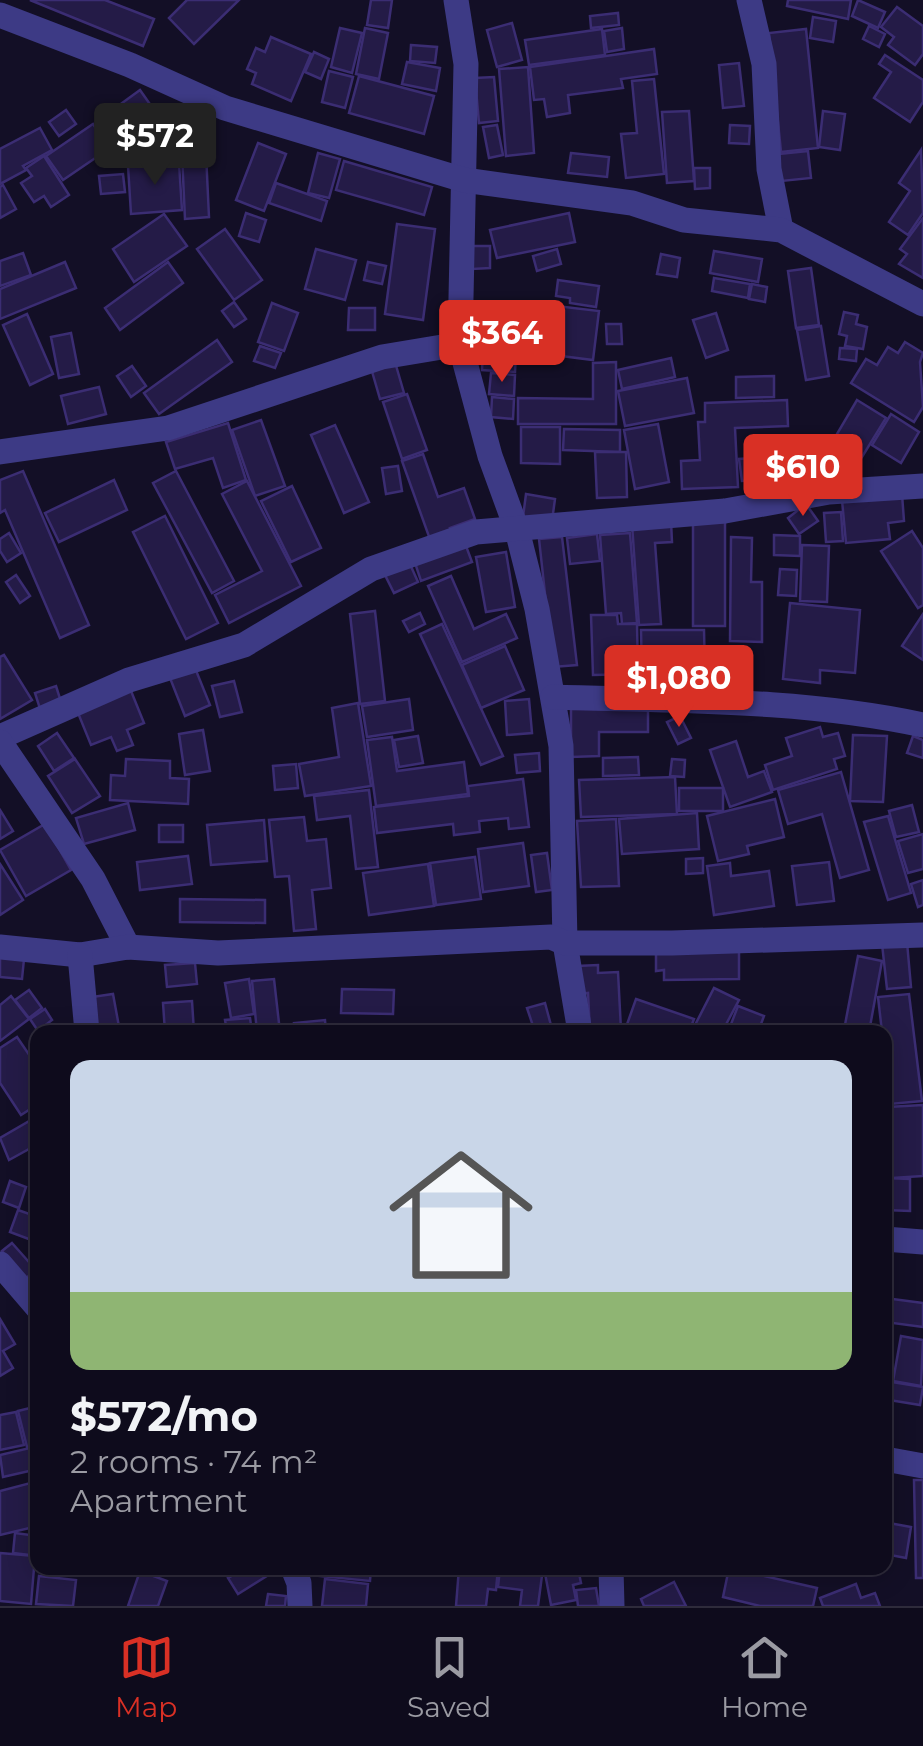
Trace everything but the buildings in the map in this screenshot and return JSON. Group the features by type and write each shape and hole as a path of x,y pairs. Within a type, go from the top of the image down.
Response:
{"street":[{"path":"456,0 466,64 460,344 490,456 517,530 553,696 561,746 565,942 579,1025"},
{"path":"750,0 764,64 769,170 781,230"},
{"path":"0,15 130,65 225,108 464,180 632,203 684,220 781,230 923,304"},
{"path":"0,452 168,428 382,357 460,344"},
{"path":"128,947 94,880 0,739 129,680 244,644 371,569 476,532 725,511 828,492 923,486"},
{"path":"553,696 864,712 923,725"},
{"path":"0,947 80,955 128,947 218,953 551,937 565,942 672,944 923,935"},
{"path":"80,955 86,1025"},
{"path":"892,1240 923,1242"},
{"path":"0,1264 30,1299"},
{"path":"892,1460 923,1466"},
{"path":"296,1575 300,1606"},
{"path":"612,1575 612,1606"}]}
